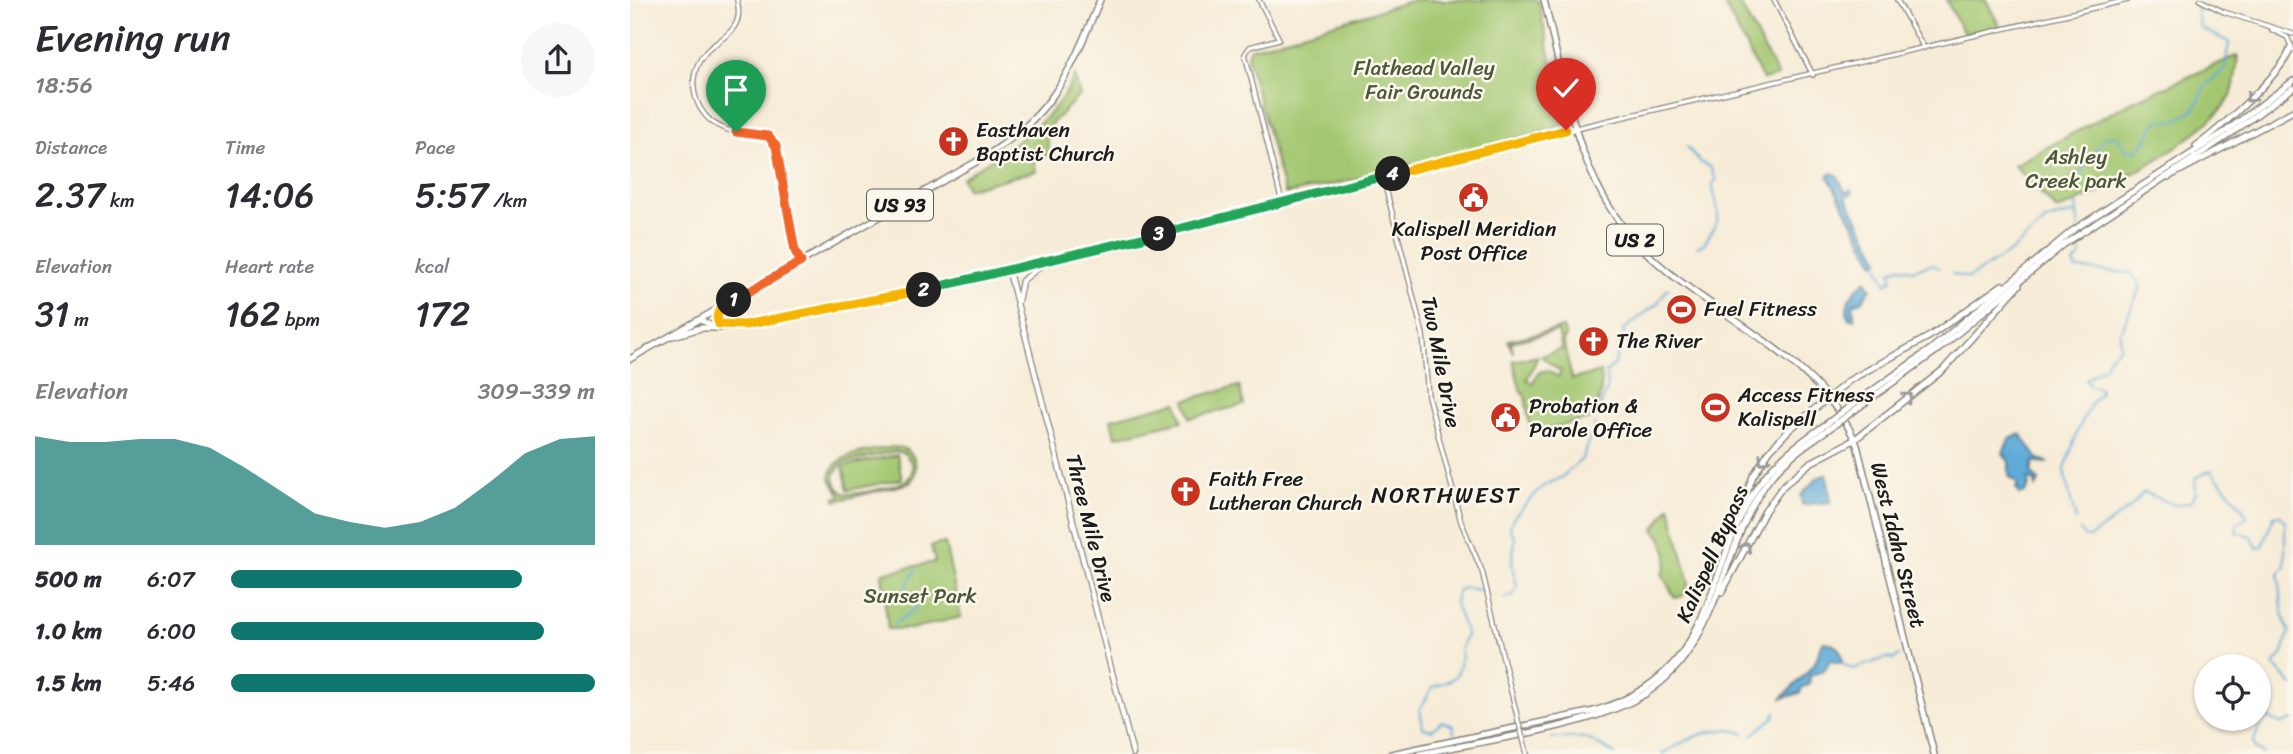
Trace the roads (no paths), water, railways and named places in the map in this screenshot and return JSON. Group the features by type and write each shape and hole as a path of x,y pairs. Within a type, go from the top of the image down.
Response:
{"main road":[{"name":"US 93","path":"630,359 995,151 1032,122 1068,74 1100,0"},
{"name":"West Idaho Street","path":"1544,0 1576,128 1588,165 1603,197 1644,251 1675,280 1783,356 1830,396 1854,439 1934,754"},
{"path":"2148,180 2232,116 2284,63 2292,42"},
{"name":"Kalispell Bypass","path":"1391,754 1580,715 1635,694 1668,668 1688,644 1707,609 1743,515 1761,481 1781,459 1931,349 2022,271 2072,234 2148,180 2226,131 2293,81"},
{"name":"Kalispell Bypass","path":"2085,225 2235,131 2293,88"},
{"path":"2128,199 2293,111"},
{"path":"670,337 680,337 701,328 744,325 1009,272 1576,128"},
{"name":"Kalispell Bypass","path":"1853,408 1939,349 2072,234"},
{"path":"1713,606 1779,490 1810,463 1854,439 1954,360 2004,299 2047,257"},
{"name":"Three Mile Drive","path":"1019,311 1019,288 1022,281 1043,264"},
{"path":"1722,569 1744,498 1760,464 1784,435 1860,373 1930,337 2022,271"},
{"name":"Three Mile Drive","path":"1009,272 1133,754"},
{"path":"721,308 717,316 719,324 744,325"},
{"path":"699,320 719,328"},
{"name":"Kalispell Bypass","path":"1420,754 1589,717 1626,704 1647,692 1674,670 1699,638 1749,513 1764,486 1792,456 1831,424"}],"street":[{"path":"737,0 738,15 734,26 706,52 697,67 694,84 696,99 702,113 717,125 764,135 774,141 795,251 801,262"},
{"path":"1259,0 1279,39 1250,47 1245,54 1282,202"},
{"path":"1774,0 1813,75"},
{"path":"1897,0 1924,48"},
{"path":"1576,128 2128,0"},
{"path":"2200,0 2224,12 2267,27 2292,42"},
{"path":"2267,27 2292,42"},
{"name":"Two Mile Drive","path":"1383,176 1423,335 1428,396 1461,523 1482,571 1527,754"}],"water":[{"path":"1833,173 1838,176 1845,192 1851,190 1853,193 1846,197 1880,260 1874,263 1828,176"},
{"path":"1866,280 1871,288 1862,301 1853,304 1854,319 1849,319 1848,302"},
{"path":"2021,434 2037,458 2049,463 2033,462 2031,472 2039,481 2036,487 2035,481 2028,479 2029,486 2024,494 2020,494 2016,488 2018,484 2009,476 2009,462 2003,453 2009,439"},
{"path":"1827,474 1831,502 1802,505 1801,495 1817,478"},
{"path":"1823,642 1838,648 1842,663 1830,661 1825,670 1810,676 1809,685 1802,687 1800,693 1781,699 1814,665"}],"waterway":[{"path":"2075,184 2075,177 2107,136 2117,136 2127,151 2136,151 2146,141 2154,125 2161,120 2175,121 2194,110 2205,86 2225,68 2229,42 2200,28 2196,6"},
{"path":"1687,147 1700,162 1710,167 1716,180 1712,184 1718,211 1717,222 1705,242 1697,247"},
{"path":"2076,203 2079,233"},
{"path":"1952,274 1968,278 2010,252 2047,220 2075,213"},
{"path":"2076,520 2064,471 2078,430 2092,402 2100,393 2100,389 2089,385 2086,379 2105,366 2110,355 2120,347 2120,333 2140,288 2139,282 2131,273 2077,269 2074,263 2081,256 2079,238"},
{"path":"1877,263 1886,284 1892,280 1891,271 1900,267 1913,270 1932,264 1939,268"},
{"path":"1596,418 1607,389 1606,372 1615,364 1620,341 1625,339 1623,330 1657,304 1668,288"},
{"path":"1504,598 1513,595 1517,587 1512,565 1515,538 1510,528 1513,518 1542,487 1562,477 1582,459 1595,424"},
{"path":"2080,530 2085,537 2090,537 2131,507 2144,492 2174,505 2190,502 2196,493 2195,478 2211,470 2245,513 2247,518 2237,524 2236,532 2251,536 2257,548 2262,547 2274,516 2280,515 2285,522 2285,566 2278,575 2284,617 2289,631 2283,653 2274,665 2293,686"},
{"path":"893,625 916,608 906,585 916,570"},
{"path":"1454,733 1453,726 1442,721 1432,730 1423,728 1420,709 1433,687 1453,678 1459,671 1461,648 1466,634 1455,604 1457,591 1463,588 1481,590"},
{"path":"1842,663 1853,669 1886,658 1894,659 1899,655"},
{"path":"1752,735 1774,717 1776,711"},
{"path":"2263,754 2255,749 2253,742 2263,720 2268,718 2282,724 2293,720"},
{"path":"1662,754 1701,734 1722,730 1744,733"},
{"path":"1552,738 1586,738 1615,754"}],"place":[{"name":"Easthaven Baptist Church","path":"953,142"},
{"name":"Kalispell Meridian Post Office","path":"1474,197"},
{"name":"Fuel Fitness","path":"1681,309"},
{"name":"The River","path":"1593,341"},
{"name":"Access Fitness Kalispell","path":"1715,407"},
{"name":"Probation & Parole Office","path":"1506,418"},
{"name":"Faith Free Lutheran Church","path":"1186,491"}],"district":[{"name":"NORTHWEST","path":"1446,495"}],"park label":[{"name":"Flathead Valley Fair Grounds","path":"1424,80"},
{"name":"Ashley Creek park","path":"2076,169"},
{"name":"Sunset Park","path":"920,596"}]}
